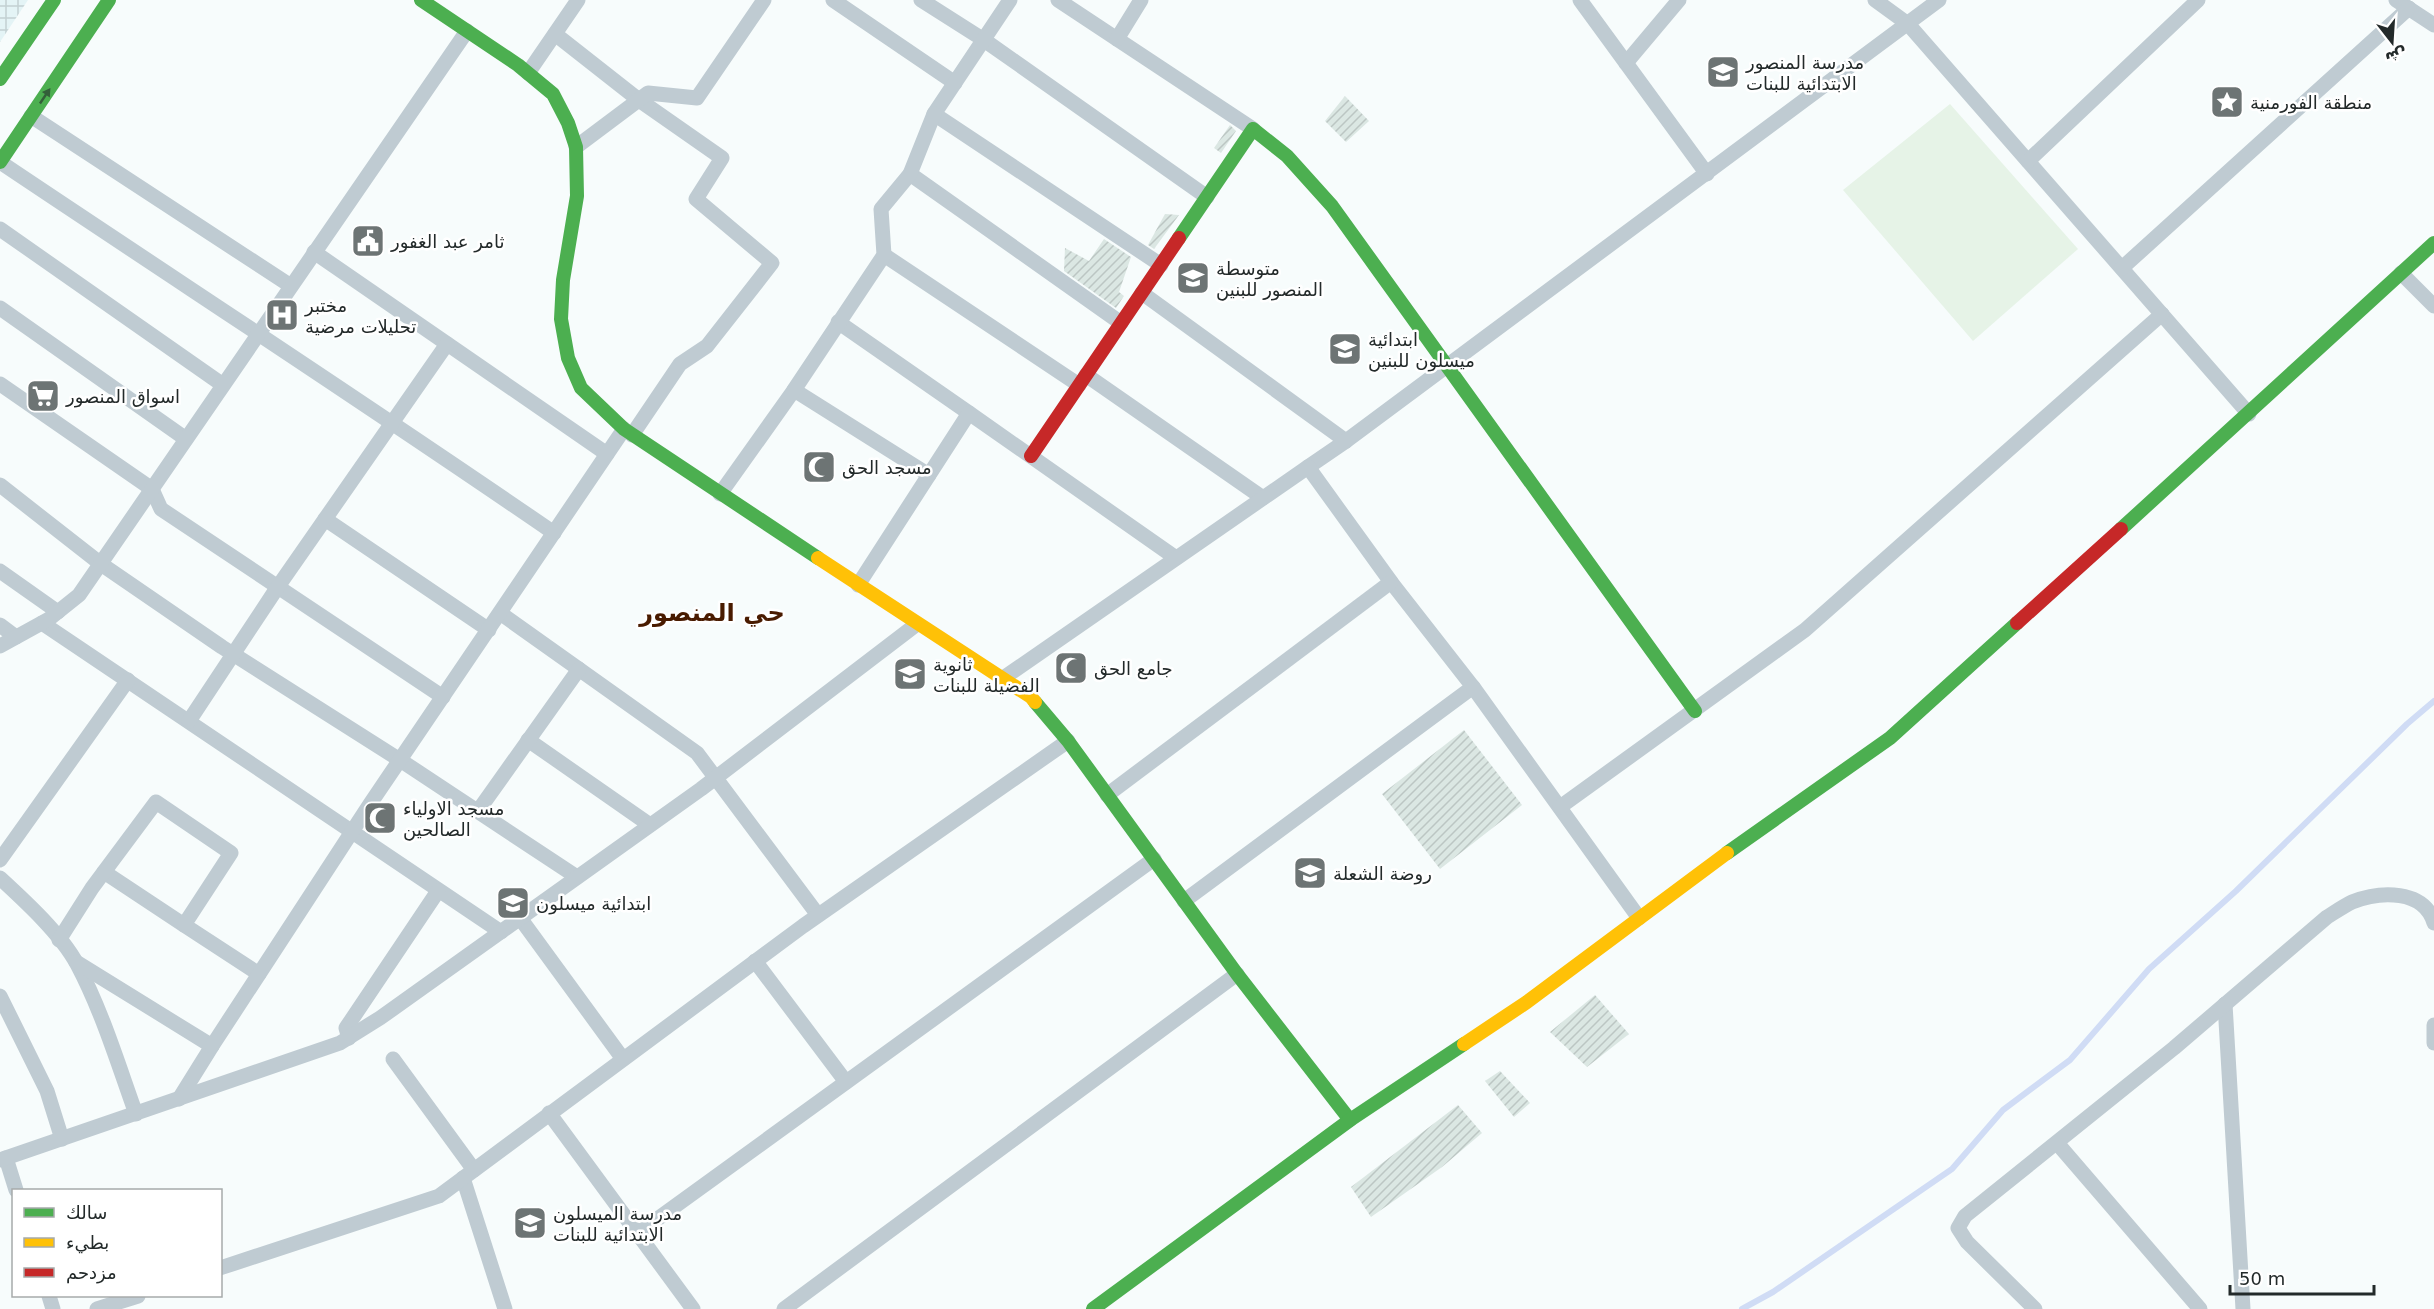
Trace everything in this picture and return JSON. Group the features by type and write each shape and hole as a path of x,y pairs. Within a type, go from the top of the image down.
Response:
{"street":[{"path":"0,79 54,0"},
{"path":"110,0 0,162 258,335 393,422 554,534"},
{"path":"421,0 528,73 553,94 568,123 576,147 577,196 563,280 561,319 568,358 580,388 628,432 1031,697 1068,741 1237,974 1350,1120"},
{"path":"528,73 578,0"},
{"path":"576,147 648,93 697,98 764,0"},
{"path":"833,0 955,83"},
{"path":"921,0 984,40 1207,197"},
{"path":"720,494 795,390 884,255 882,209 910,174 934,114 1010,0"},
{"path":"1058,0 1253,129 1287,156 1332,206 1695,711"},
{"path":"1117,39 1141,0"},
{"path":"1580,0 1707,174"},
{"path":"1626,63 1679,0"},
{"path":"1875,0 1908,24 2249,414"},
{"path":"1002,679 1346,441 1939,0"},
{"path":"2028,160 2198,0"},
{"path":"2122,268 2403,4 2434,25"},
{"path":"0,646 42,623 79,595 467,31"},
{"path":"179,1099 351,833 607,454 628,432 680,364 707,346 772,263 696,199 722,158 639,100 555,33"},
{"path":"934,114 1161,265"},
{"path":"31,116 291,286"},
{"path":"1031,456 1253,129"},
{"path":"910,174 1121,323"},
{"path":"0,229 223,385"},
{"path":"1093,1309 1350,1120 1527,1002 1701,871 1890,738 2249,414 2434,243"},
{"path":"314,252 607,454"},
{"path":"884,255 1263,498"},
{"path":"2402,273 2434,306"},
{"path":"1142,293 1346,441"},
{"path":"0,308 186,439"},
{"path":"1560,807 1805,630 2162,314"},
{"path":"838,322 1176,558"},
{"path":"189,721 277,588 447,344"},
{"path":"0,384 152,489 161,509 443,697"},
{"path":"795,390 929,475"},
{"path":"858,585 969,413"},
{"path":"1308,466 1391,582 1473,687 1639,918"},
{"path":"0,485 101,564 234,654 577,877"},
{"path":"325,519 489,630"},
{"path":"0,571 58,612"},
{"path":"1107,795 1391,582"},
{"path":"500,613 697,753 818,915"},
{"path":"42,623 501,932"},
{"path":"15,1189 3,1159 350,1038 716,777 917,624"},
{"path":"0,625 16,637"},
{"path":"478,811 579,669"},
{"path":"0,860 128,680"},
{"path":"1184,901 1473,687"},
{"path":"528,740 650,825"},
{"path":"222,1267 439,1196 754,961 1068,741"},
{"path":"59,940 104,872 156,802 231,854 184,925"},
{"path":"638,1233 1154,859"},
{"path":"104,872 259,974"},
{"path":"0,878 48,926 76,962 109,1040 136,1114"},
{"path":"350,1038 346,1028 438,891"},
{"path":"2035,1309 1967,1242 1958,1228 1965,1216 2226,1004 2327,916 2353,902 2382,895 2411,897 2430,911 2434,922"},
{"path":"520,918 623,1059"},
{"path":"754,961 846,1082"},
{"path":"76,962 212,1046"},
{"path":"784,1309 1237,974"},
{"path":"0,996 47,1091 62,1139"},
{"path":"2226,1004 2243,1309"},
{"path":"2434,1025 2434,1043"},
{"path":"393,1059 468,1174 505,1309"},
{"path":"549,1113 693,1309"},
{"path":"2056,1143 2200,1309"},
{"path":"97,1309 135,1297"}],"shaded area":[{"path":"0,0 28,0 0,42"},
{"path":"1950,104 2078,249 1973,341 1843,190"}],"building":[{"path":"1345,96 1369,121 1346,142 1325,121"},
{"path":"1230,125 1236,131 1221,153 1214,148"},
{"path":"1165,214 1179,215 1154,249 1148,245"},
{"path":"1104,239 1131,257 1119,292 1124,296 1116,308 1064,271 1065,248 1089,261"},
{"path":"1464,730 1522,805 1440,869 1382,794"},
{"path":"1595,995 1629,1034 1587,1067 1550,1032"},
{"path":"1500,1071 1530,1103 1514,1117 1485,1081"},
{"path":"1458,1105 1482,1133 1442,1167 1371,1217 1351,1187"}],"waterway":[{"path":"1742,1309 1773,1292 1952,1169 2003,1110 2070,1060 2149,969 2236,891 2407,724 2434,701"}],"traffic: fast":[{"path":"0,79 54,0"},
{"path":"0,162 109,0"},
{"path":"421,0 518,65 553,94 568,123 576,147 577,196 563,280 561,319 568,358 581,388 624,429 818,558"},
{"path":"1179,238 1253,129 1287,156 1332,206 1695,711"},
{"path":"2121,529 2434,243"},
{"path":"1727,853 1890,738 2017,623"},
{"path":"1035,702 1068,741 1237,974 1350,1120"},
{"path":"1093,1309 1350,1120 1464,1044"}],"traffic: slow":[{"path":"818,558 1031,697 1035,702"},
{"path":"1464,1044 1527,1002 1727,853"}],"traffic: jam":[{"path":"1031,456 1179,238"},
{"path":"2017,623 2121,529"}],"place":[{"name":"مدرسة المنصور الابتدائية للبنات","path":"1723,72"},
{"name":"منطقة الفورمنية","path":"2227,102"},
{"name":"ثامر عبد الغفور","path":"368,241"},
{"name":"متوسطة المنصور للبنين","path":"1193,278"},
{"name":"مختبر تحليلات مرضية","path":"282,315"},
{"name":"ابتدائية ميسلون للبنين","path":"1345,349"},
{"name":"اسواق المنصور","path":"43,396"},
{"name":"مسجد الحق","path":"819,467"},
{"name":"جامع الحق","path":"1071,668"},
{"name":"ثانوية الفضيلة للبنات","path":"910,674"},
{"name":"مسجد الاولياء الصالحين","path":"380,818"},
{"name":"روضة الشعلة","path":"1310,873"},
{"name":"ابتدائية ميسلون","path":"513,903"},
{"name":"مدرسة الميسلون الابتدائية للبنات","path":"530,1223"}],"district":[{"name":"حي المنصور","path":"712,613"}]}
